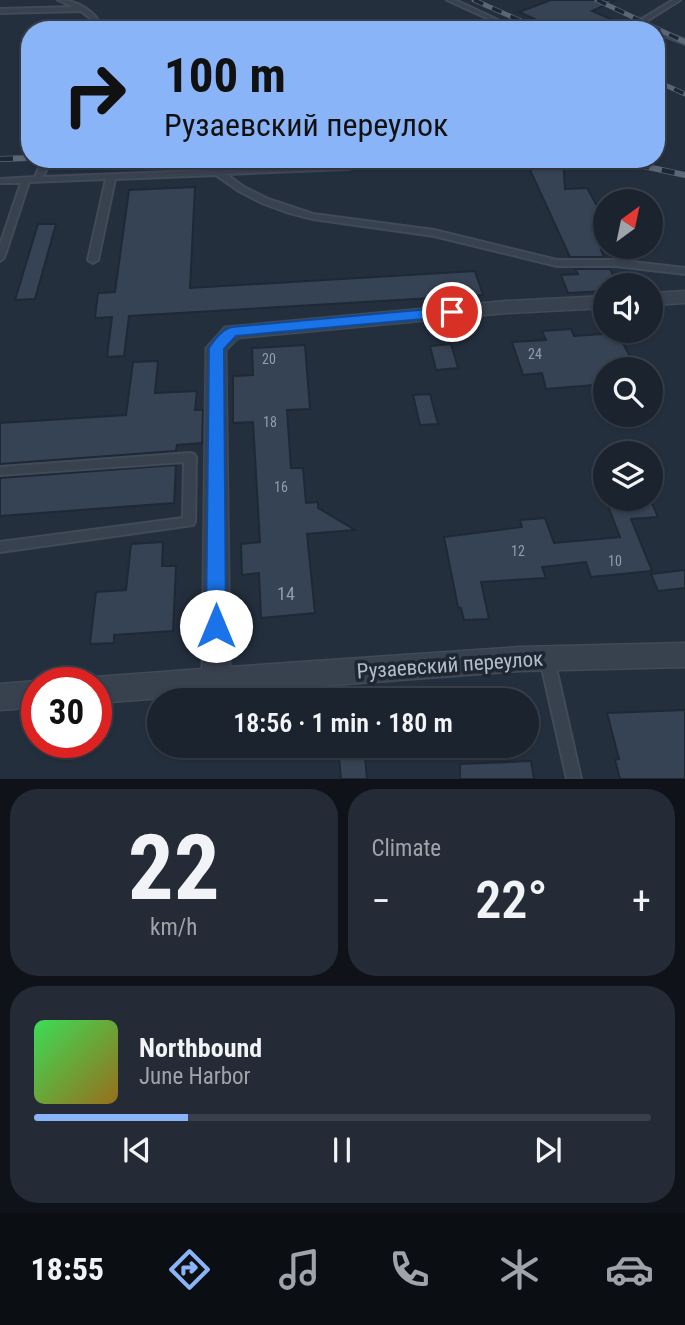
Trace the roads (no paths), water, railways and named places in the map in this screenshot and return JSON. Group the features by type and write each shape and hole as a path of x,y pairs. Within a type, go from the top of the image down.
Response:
{"street":[{"path":"663,298 685,297"},
{"path":"216,682 216,348 232,331 506,307 593,303"},
{"name":"Рузаевский переулок","path":"112,689 547,659 685,655"},
{"path":"0,697 21,695"}],"lane":[{"path":"61,0 98,21"},
{"path":"450,0 495,20"},
{"path":"642,21 677,0"},
{"path":"0,11 81,9"},
{"path":"665,34 685,43"},
{"path":"38,180 44,168"},
{"path":"0,181 326,168"},
{"path":"219,173 233,185 266,202 304,215 353,224 416,230 561,264 618,263 685,271"},
{"path":"93,260 111,177"},
{"path":"0,258 26,180"},
{"path":"0,471 190,457 189,522 0,547"},
{"path":"547,659 574,779"}],"railway":[{"path":"474,0 521,21"},
{"path":"597,0 641,21"},
{"path":"665,32 685,42"},
{"path":"665,85 685,94"},
{"path":"0,159 21,158"},
{"path":"653,168 685,175"}]}
